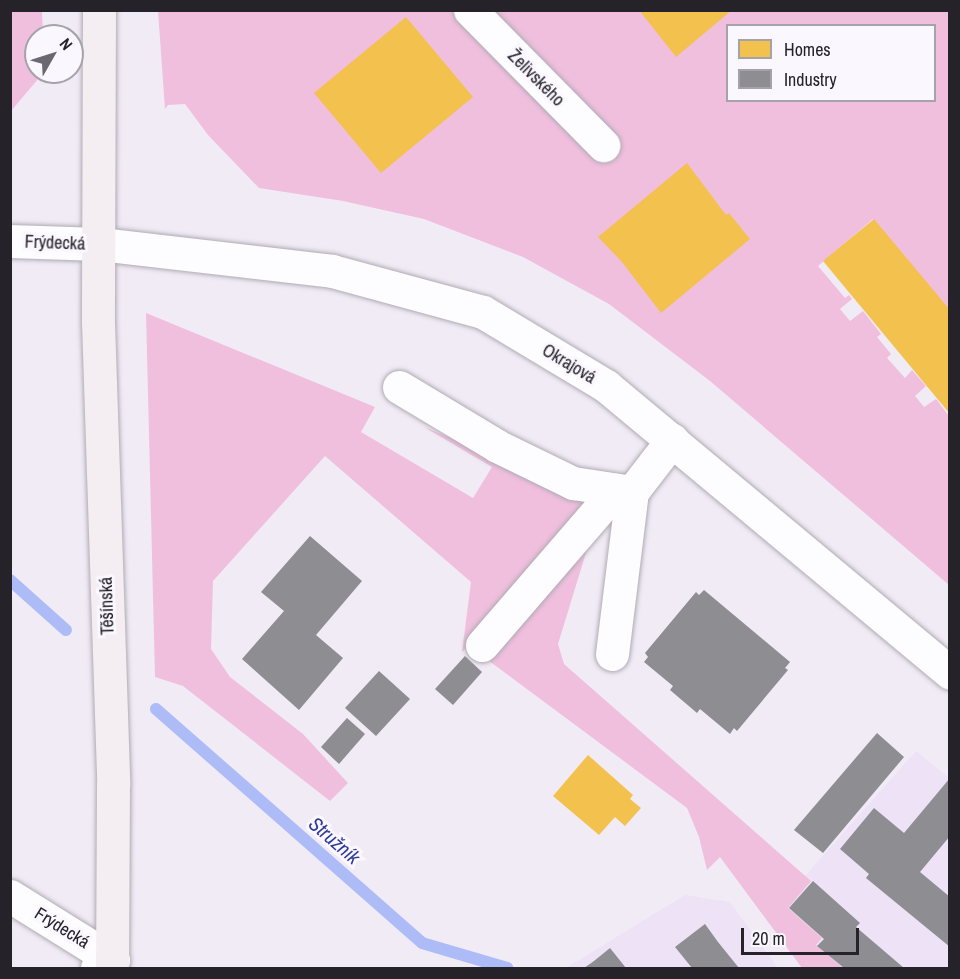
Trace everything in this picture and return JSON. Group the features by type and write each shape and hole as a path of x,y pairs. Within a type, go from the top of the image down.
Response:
{"main road":[{"name":"Těšínská","path":"99,10 98,322 113,786 107,966"}],"street":[{"name":"Želivského","path":"470,10 603,145"},
{"name":"Frýdecká","path":"10,241 100,244"},
{"name":"Okrajová","path":"100,244 332,271 483,312 606,386 950,673"},
{"path":"399,387 497,446 573,483 624,491"},
{"path":"482,645 672,441"},
{"path":"612,654 624,491"},
{"name":"Frýdecká","path":"10,896 107,966"}],"shaded area":[{"path":"11,10 42,11 43,24 24,24 24,84 34,84 11,111"},
{"path":"158,11 949,11 949,313 873,219 818,266 845,298 849,295 852,299 840,309 850,321 863,311 881,334 877,337 891,354 887,358 905,378 912,370 926,386 915,396 924,407 936,399 949,416 949,585 710,381 609,304 523,257 424,219 343,201 259,188 208,135 185,104 168,105 165,109"},
{"path":"146,313 375,407 361,432 473,498 492,467 424,427 619,507 589,543 558,644 564,664 811,881 788,908 822,938 816,945 843,968 802,968 720,857 707,870 699,837 687,808 469,646 462,652 471,582 325,456 213,581 211,649 230,677 303,734 348,783 330,801 183,686 155,677"},
{"path":"916,751 949,778 949,968 843,968 816,945 822,938 787,908 810,881 805,876"},
{"path":"685,895 730,902 778,968 566,968"}],"building: Homes":[{"path":"639,10 732,10 676,57"},
{"path":"406,17 473,97 381,173 314,93"},
{"path":"687,163 726,215 729,213 750,239 661,313 622,262 598,237"},
{"path":"874,219 950,310 950,414 823,261"},
{"path":"588,755 633,795 630,799 641,808 625,826 615,817 599,835 553,796"}],"building: Industry":[{"path":"310,536 362,581 316,635 343,658 299,710 242,659 284,611 261,592"},
{"path":"704,590 790,662 785,668 788,670 737,731 734,728 730,734 700,709 697,713 670,690 673,686 644,662 648,657 645,653 696,592 699,595"},
{"path":"465,656 482,672 453,705 435,689"},
{"path":"379,671 410,699 376,736 345,708"},
{"path":"347,718 365,734 339,764 321,747"},
{"path":"877,733 904,757 823,853 794,830"},
{"path":"950,778 950,836 920,872 950,897 950,947 866,878 869,874 840,849 874,808 904,833"},
{"path":"813,881 860,923 856,927 904,968 844,968 817,946 824,939 789,908"},
{"path":"705,924 739,968 692,968 675,947"},
{"path":"610,948 626,968 584,968 594,961"}],"waterway":[{"name":"Stružník","path":"10,580 66,630"},
{"name":"Stružník","path":"156,709 422,943 507,968"}]}
